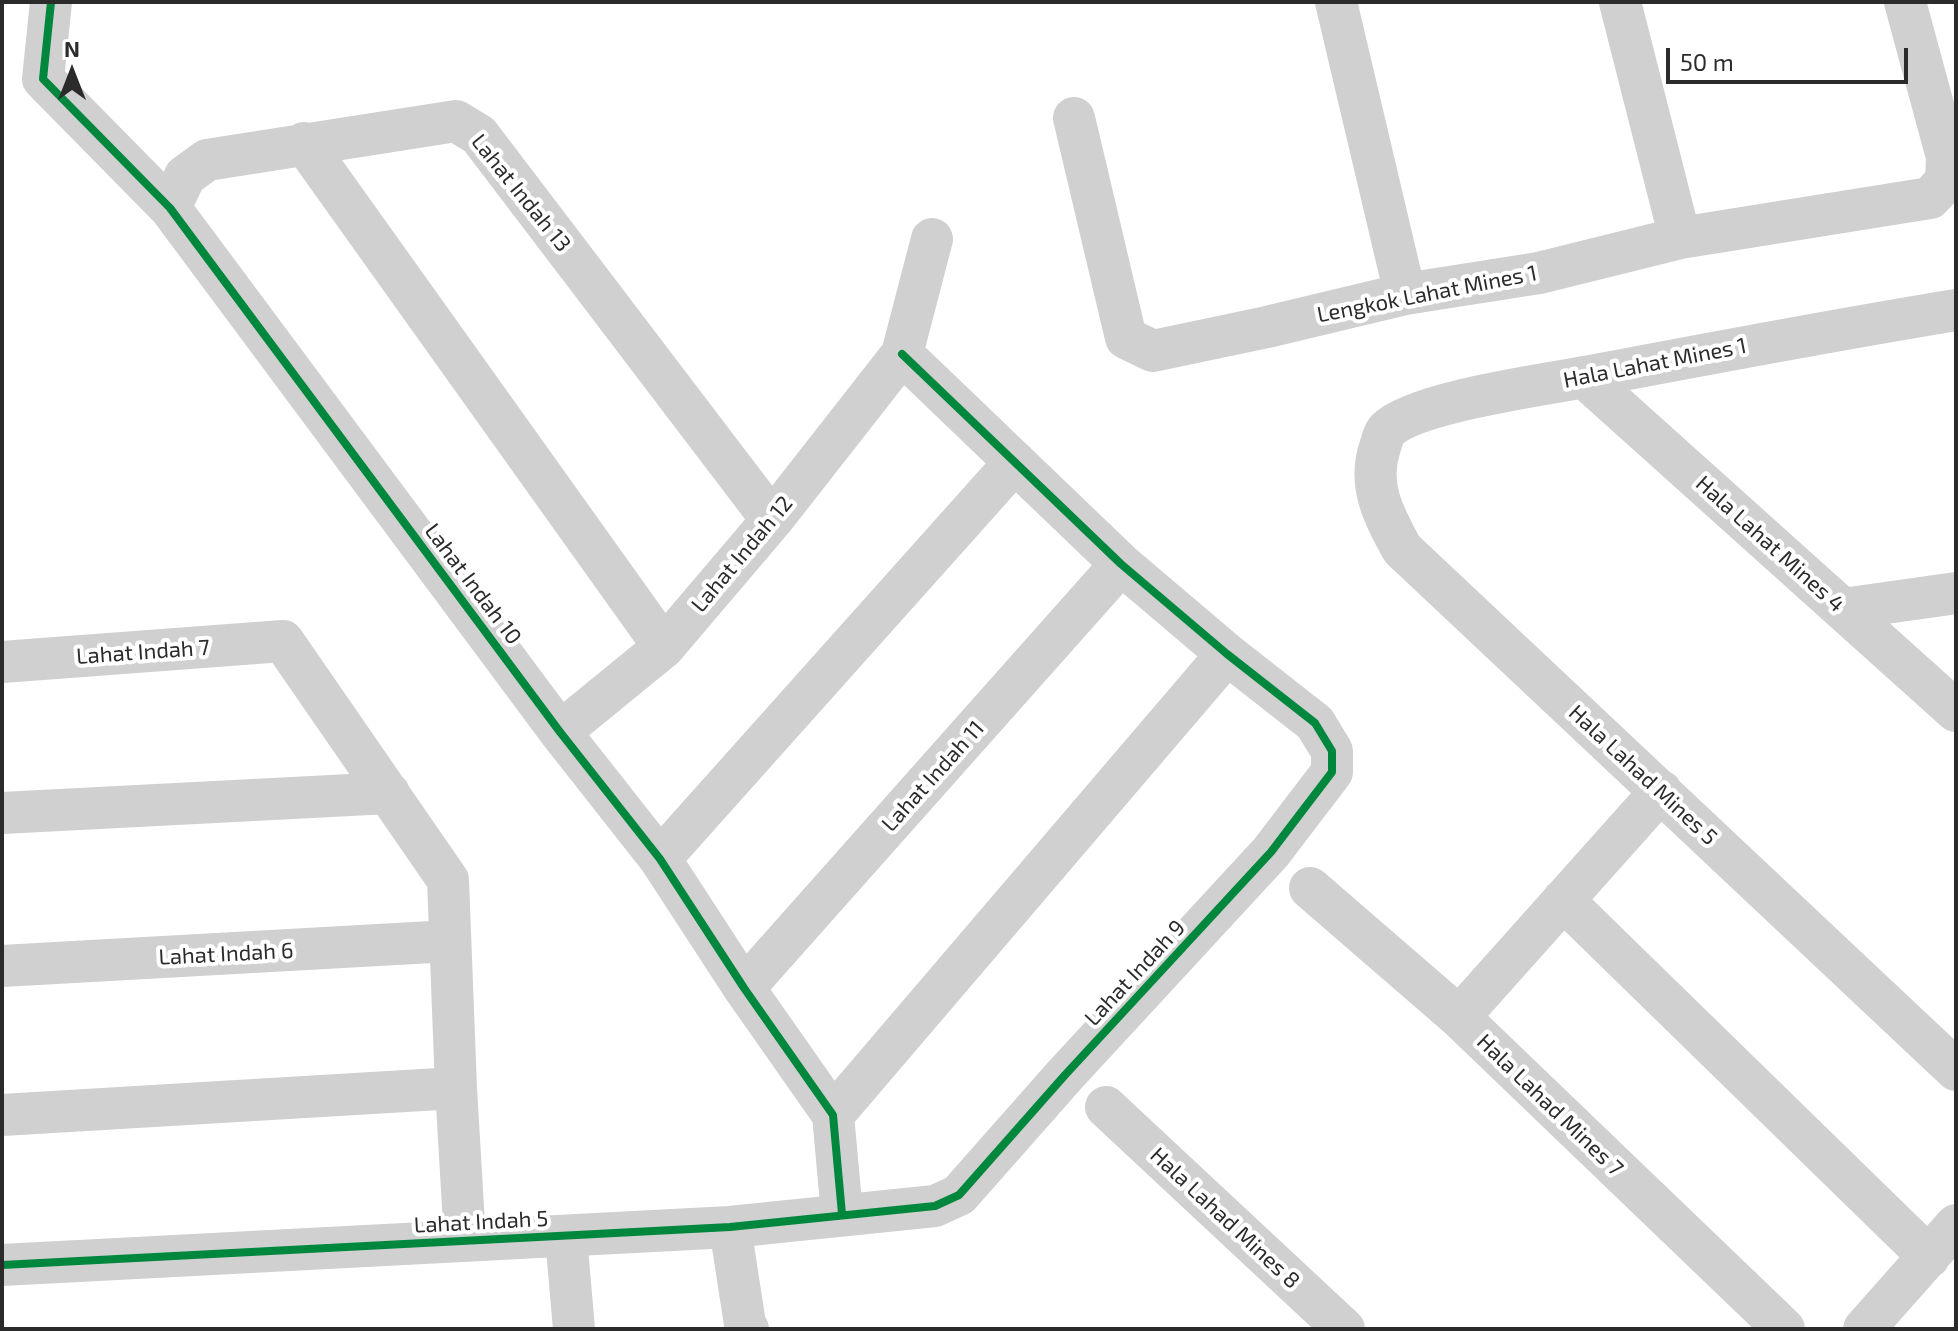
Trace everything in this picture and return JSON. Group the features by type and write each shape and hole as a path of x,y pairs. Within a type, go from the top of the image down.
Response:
{"street":[{"name":"Lahat Indah 10","path":"51,2 43,79 170,208 560,732 660,859 744,988 833,1115 842,1214"},
{"path":"1336,2 1405,294"},
{"path":"1620,2 1680,238"},
{"name":"Lengkok Lahat Mines 1","path":"1074,118 1126,338 1153,351 1405,294 1539,273 1680,238 1930,198 1946,181 1947,157 1905,2"},
{"name":"Lahat Indah 13","path":"170,208 185,176 207,160 456,121 479,135 772,520"},
{"path":"304,143 664,647"},
{"path":"833,1115 1227,654 1121,564 902,354 932,239"},
{"name":"Hala Lahat Mines 1","path":"1377,455 1385,431 1410,415 1454,403 1802,335 1956,310"},
{"name":"Lahat Indah 12","path":"560,732 664,647 772,520 902,354"},
{"name":"Hala Lahat Mines 4","path":"1584,377 1956,711"},
{"name":"Hala Lahad Mines 5","path":"1377,455 1374,482 1379,503 1402,549 1956,1070"},
{"path":"660,859 1015,462"},
{"name":"Lahat Indah 11","path":"744,988 1121,564"},
{"path":"1843,609 1956,593"},
{"name":"Lahat Indah 7","path":"2,662 283,641 389,793"},
{"name":"Lahat Indah 9","path":"959,1195 1271,852 1332,772 1332,751 1315,723 1227,654"},
{"path":"1459,1017 1661,791"},
{"path":"2,813 389,793 448,880 465,1241"},
{"name":"Hala Lahad Mines 7","path":"1310,888 1459,1017 1784,1329"},
{"path":"1563,900 1929,1257"},
{"name":"Lahat Indah 6","path":"2,966 450,941"},
{"path":"2,1115 456,1088"},
{"name":"Hala Lahad Mines 8","path":"1106,1107 1344,1329"},
{"name":"Lahat Indah 5","path":"2,1265 730,1227 935,1206 959,1195"},
{"path":"1864,1329 1956,1225"},
{"path":"730,1227 748,1329"},
{"path":"566,1237 574,1329"}],"cycle path":[{"path":"51,2 43,79 170,208 560,732 660,859 744,988 833,1115 842,1214"},
{"path":"2,1265 730,1227 935,1206 959,1195 1271,852 1332,772 1332,751 1315,723 1227,654 1121,564 902,354"}]}
